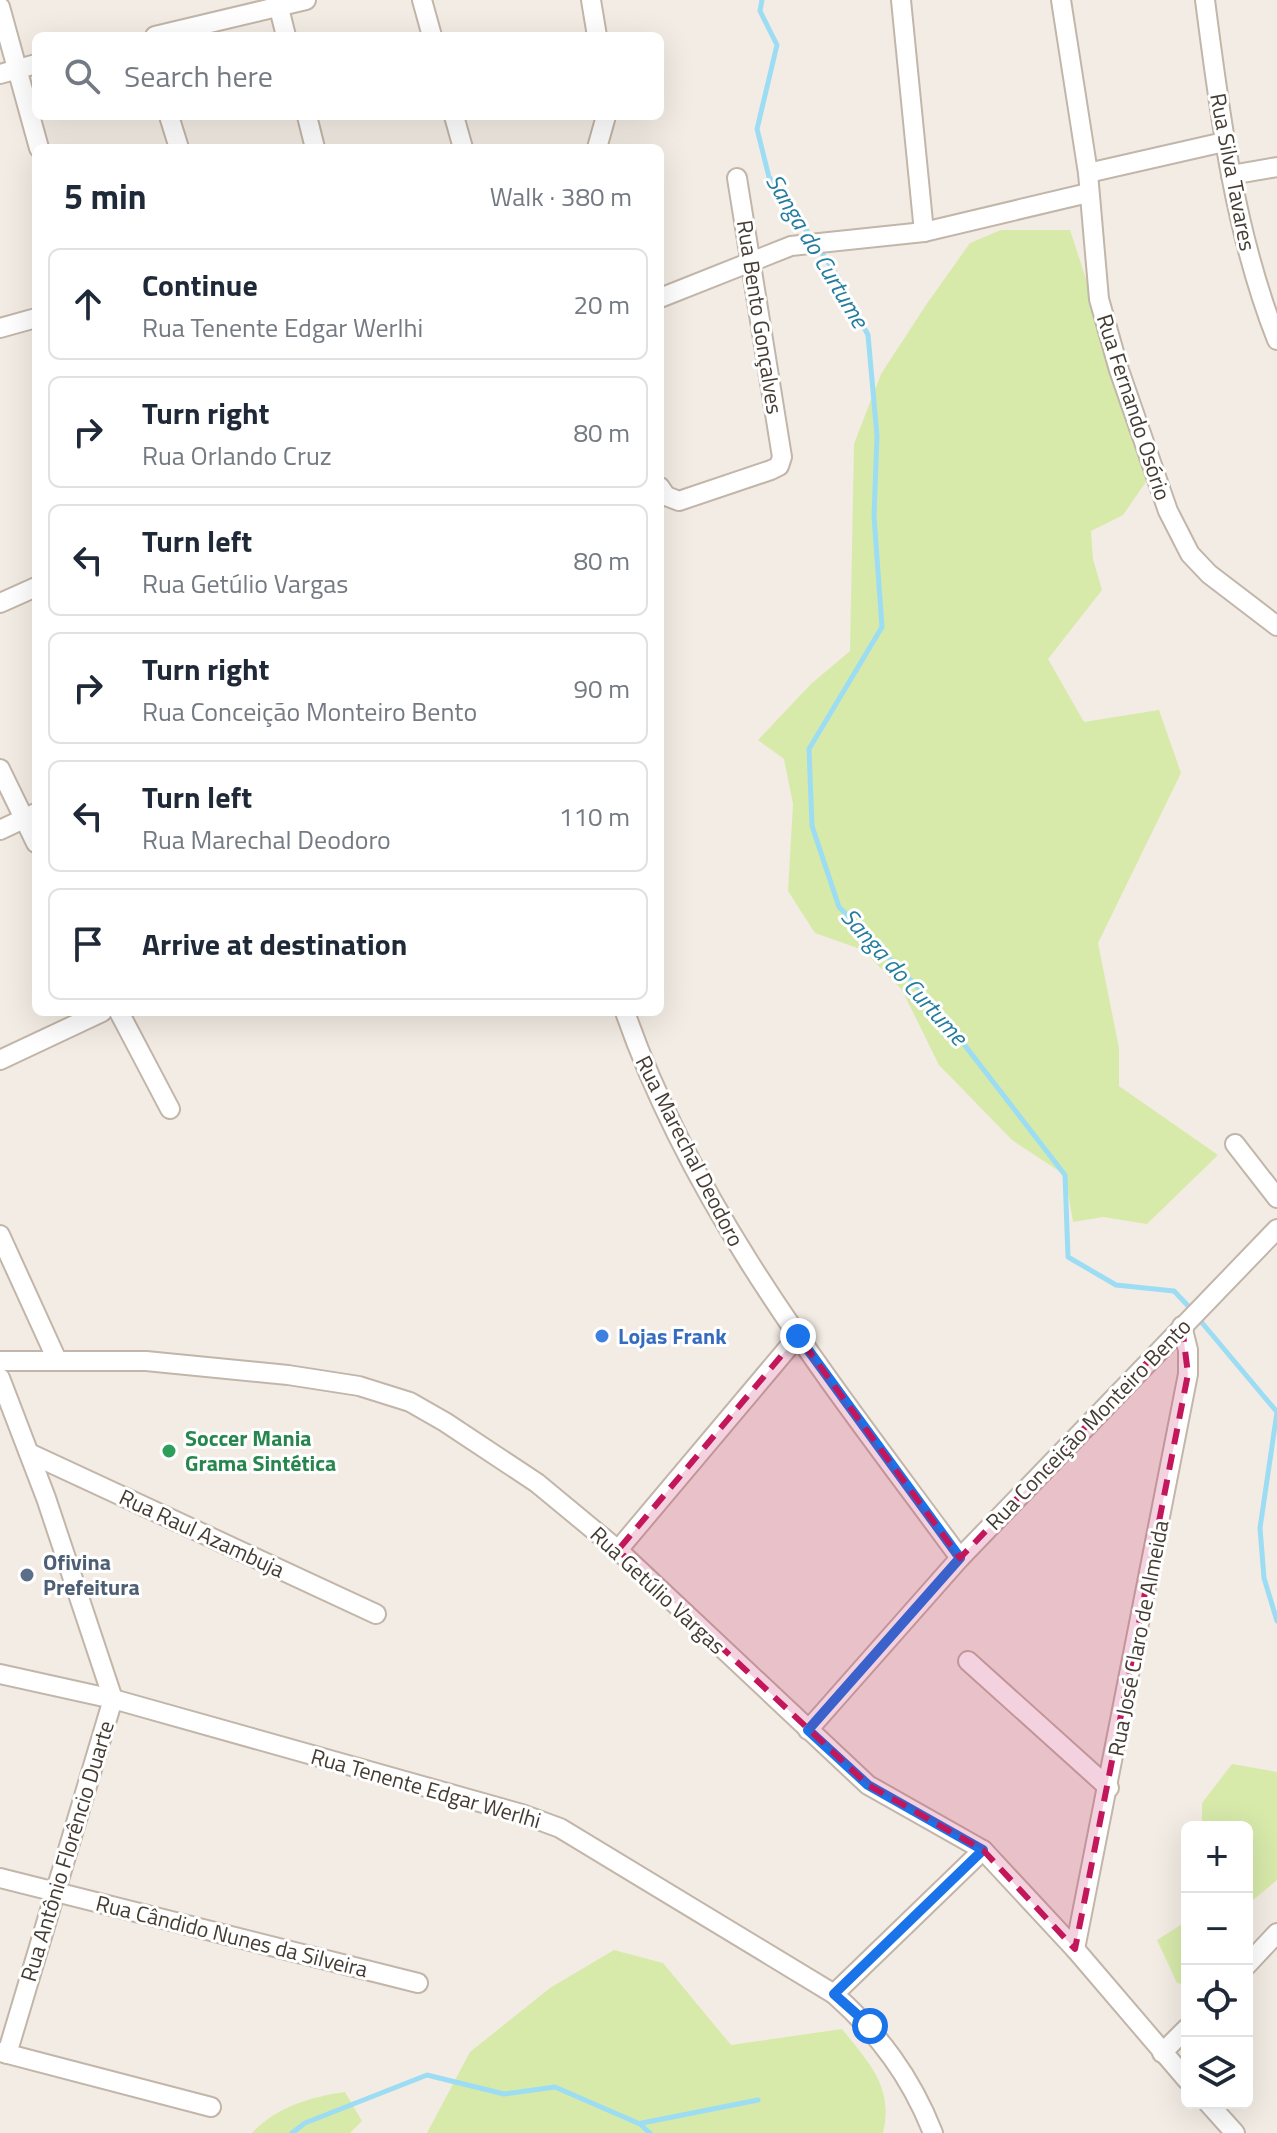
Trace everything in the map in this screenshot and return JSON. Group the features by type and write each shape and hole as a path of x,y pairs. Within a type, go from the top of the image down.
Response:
{"street":[{"path":"170,32 278,3 306,0"},
{"path":"422,0 431,32"},
{"path":"591,0 596,32"},
{"path":"901,0 924,232"},
{"name":"Rua Fernando Osório","path":"1061,0 1088,173 1099,299 1119,370 1168,511 1190,554 1209,574 1277,626"},
{"name":"Rua Silva Tavares","path":"1205,0 1224,142 1247,248 1277,340"},
{"path":"278,3 285,32"},
{"path":"0,7 38,144"},
{"path":"170,120 178,144"},
{"path":"308,120 314,144"},
{"path":"455,120 462,144"},
{"path":"598,144 605,120"},
{"path":"1088,173 1224,142"},
{"path":"1231,175 1277,167"},
{"name":"Rua Bento Gonçalves","path":"664,493 679,501 771,470 779,466 782,457 737,178"},
{"path":"664,296 791,246 839,238 924,232 1088,193"},
{"path":"0,328 32,319"},
{"path":"0,603 32,589"},
{"path":"0,769 30,816 0,830"},
{"path":"0,1060 94,1016"},
{"path":"121,1016 170,1109"},
{"name":"Rua Marechal Deodoro","path":"627,1016 675,1130 729,1235 798,1336 960,1558"},
{"path":"1235,1144 1277,1198"},
{"name":"Rua Conceição Monteiro Bento","path":"808,1730 960,1558 1211,1294 1277,1229"},
{"path":"0,1235 57,1360"},
{"name":"Rua José Claro de Almeida","path":"1075,1949 1188,1374 1185,1324"},
{"path":"618,1550 798,1336"},
{"name":"Rua Getúlio Vargas","path":"0,1361 146,1361 288,1375 359,1386 410,1402 537,1483 618,1550 868,1785 983,1850 1075,1949 1181,2074"},
{"name":"Rua Antônio Florêncio Duarte","path":"0,1378 29,1453 113,1699 4,2053"},
{"name":"Rua Raul Azambuja","path":"29,1453 376,1614"},
{"path":"968,1661 1109,1788"},
{"name":"Rua Tenente Edgar Werlhi","path":"0,1674 113,1699 522,1814 560,1828 834,1994 870,2026 902,2069 933,2133"},
{"path":"834,1994 983,1850"},
{"name":"Rua Cândido Nunes da Silveira","path":"0,1878 418,1983"},
{"path":"1253,1959 1277,1933"},
{"path":"1162,2053 1181,2034"},
{"path":"4,2053 211,2107"},
{"path":"1213,2109 1235,2133"}],"highlighted area":[{"path":"1182,1326 1188,1374 1075,1949 983,1850 868,1785 618,1550 798,1336 960,1558"}],"green space":[{"path":"1001,230 1070,230 1150,476 1123,515 1091,531 1093,559 1102,590 1048,659 1084,722 1159,710 1181,773 1098,943 1119,1048 1119,1086 1218,1155 1147,1224 1103,1217 1073,1222 1065,1175 1012,1140 939,1065 902,990 863,950 815,933 788,891 793,804 784,759 758,740 811,684 850,651 854,444 881,374 970,243"},
{"path":"1232,1764 1277,1772 1277,1880 1253,1900 1253,1821 1202,1821 1202,1803"},
{"path":"1181,1925 1181,1984 1177,1983 1157,1940"},
{"path":"614,1950 663,1963 731,2045 842,2029 877,2076 885,2102 883,2133 427,2133 470,2052 550,1988"},
{"path":"345,2092 362,2121 350,2133 252,2133 272,2116 294,2105"}],"waterway":[{"name":"Sanga do Curtume","path":"762,0 760,11 777,45 757,129 769,177 812,238"},
{"name":"Sanga do Curtume","path":"817,246 838,277 868,335 877,436 874,516 882,627 809,749 812,826 839,907 929,999 1065,1175 1068,1257 1116,1285 1174,1291 1192,1310"},
{"name":"Sanga do Curtume","path":"1198,1318 1277,1412 1260,1528 1264,1578 1277,1621"},
{"path":"292,2133 305,2123 427,2075 504,2094 555,2087 640,2124 650,2133"},
{"path":"642,2123 758,2100"}],"place":[{"name":"Lojas Frank","path":"602,1336"},
{"name":"Soccer Mania Grama Sintética","path":"169,1451"},
{"name":"Ofivina Prefeitura","path":"27,1575"}],"route":[{"path":"798,1336 960,1558 808,1730 868,1785 983,1850 834,1994 870,2026"}]}
